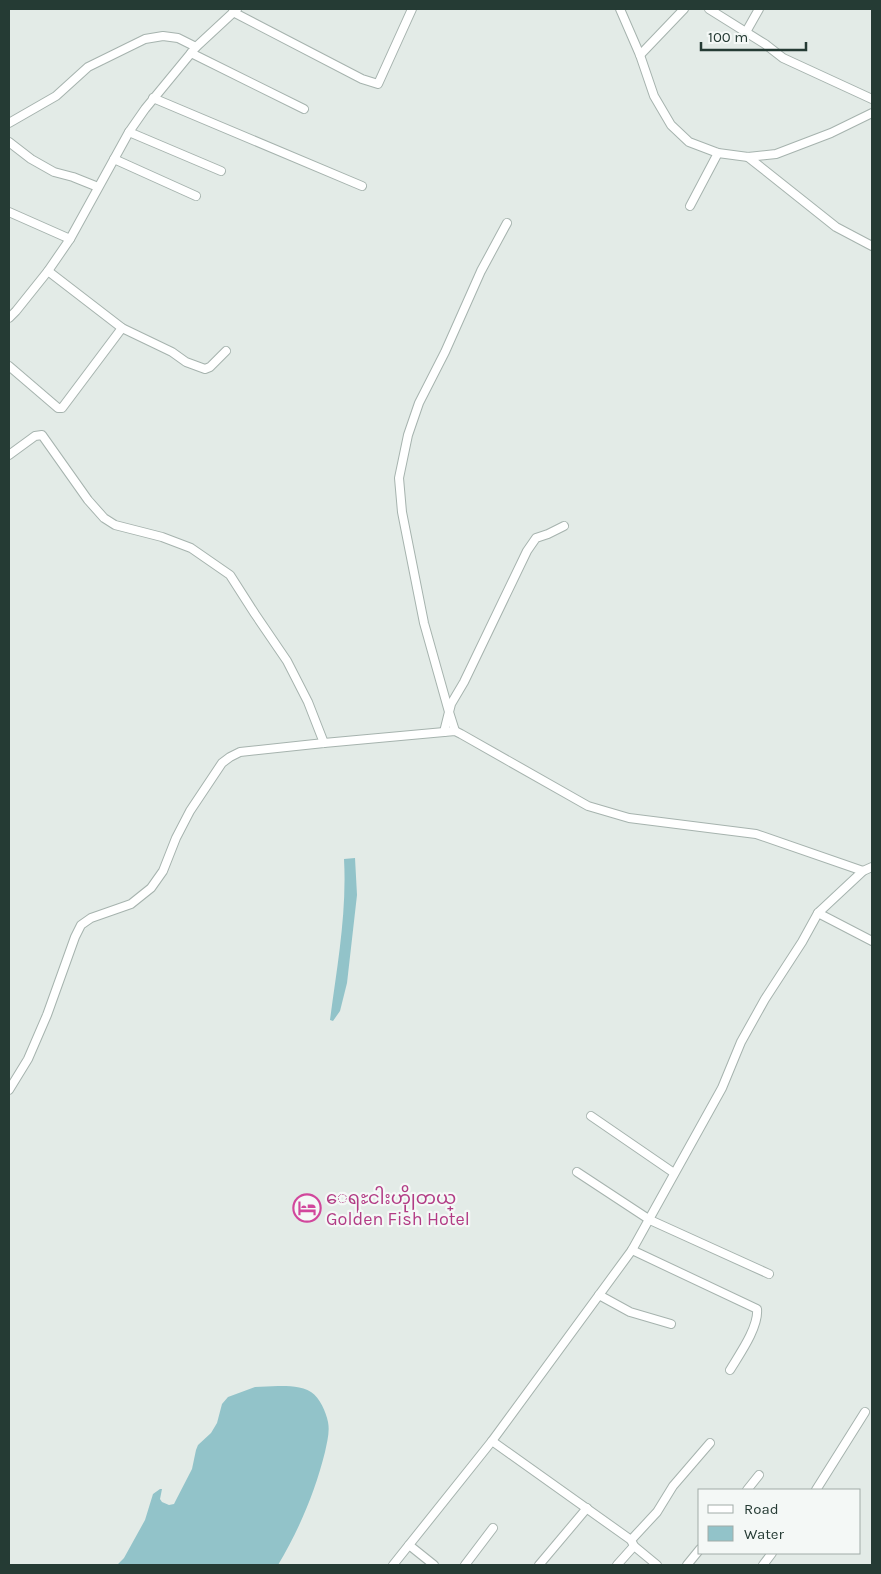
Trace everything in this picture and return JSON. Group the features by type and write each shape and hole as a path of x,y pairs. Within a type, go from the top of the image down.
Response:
{"street":[{"path":"9,318 16,312 48,271 70,239 128,132 153,98 193,50 235,10 362,79 378,84 412,9"},
{"path":"620,9 640,55 654,96 671,125 689,142 718,153 748,157 776,154 831,133 872,113"},
{"path":"640,55 684,9"},
{"path":"709,9 765,44 783,58 872,100"},
{"path":"746,32 759,9"},
{"path":"9,123 56,96 88,67 145,38 163,36 178,38 193,50 304,109"},
{"path":"153,98 362,186"},
{"path":"128,132 221,171"},
{"path":"9,142 31,160 54,172 98,187"},
{"path":"690,206 718,153"},
{"path":"748,157 836,227 872,246"},
{"path":"114,158 196,196"},
{"path":"9,212 70,239"},
{"path":"455,731 424,623 402,512 399,478 408,435 419,403 445,352 481,271 507,222"},
{"path":"48,271 122,328 172,352 186,362 205,369 210,367 226,351"},
{"path":"9,366 58,408 62,408 122,328"},
{"path":"9,455 35,436 42,435 88,500 104,518 115,525 162,537 190,548 230,575 254,614 287,661 308,702 324,743"},
{"path":"444,732 451,704 464,682 527,551 536,538 564,526"},
{"path":"9,1090 28,1059 47,1015 81,924 91,918 131,904 151,888 163,871 176,838 190,811 222,763 240,752 455,731 588,806 629,818 756,834 863,871"},
{"path":"393,1565 492,1441 632,1250 722,1088 741,1042 818,913 863,871 872,868"},
{"path":"818,913 872,941"},
{"path":"591,1116 674,1173"},
{"path":"576,1172 650,1220 769,1274"},
{"path":"632,1250 756,1309 757,1314 747,1343 730,1370"},
{"path":"599,1295 630,1312 670,1324"},
{"path":"817,1489 866,1412"},
{"path":"492,1441 587,1508 658,1565"},
{"path":"617,1565 657,1512 673,1486 710,1444"},
{"path":"748,1489 759,1475"},
{"path":"539,1565 587,1508"},
{"path":"465,1565 493,1528"},
{"path":"409,1545 434,1565"},
{"path":"687,1565 698,1551"},
{"path":"763,1565 771,1554"}],"water":[{"path":"355,858 357,895 347,983 340,1011 333,1021 330,1020 343,920 344,859"},
{"path":"255,1387 299,1387 314,1395 320,1401 324,1410 329,1430 321,1467 311,1496 293,1538 278,1565 117,1565 124,1558 145,1520 153,1494 162,1489 160,1499 162,1502 169,1505 174,1504 192,1469 198,1445 211,1433 217,1423 222,1404 228,1397"}],"place":[{"name":"ေရႊငါးဟိုုတယ္ Golden Fish Hotel","path":"307,1208"}]}
